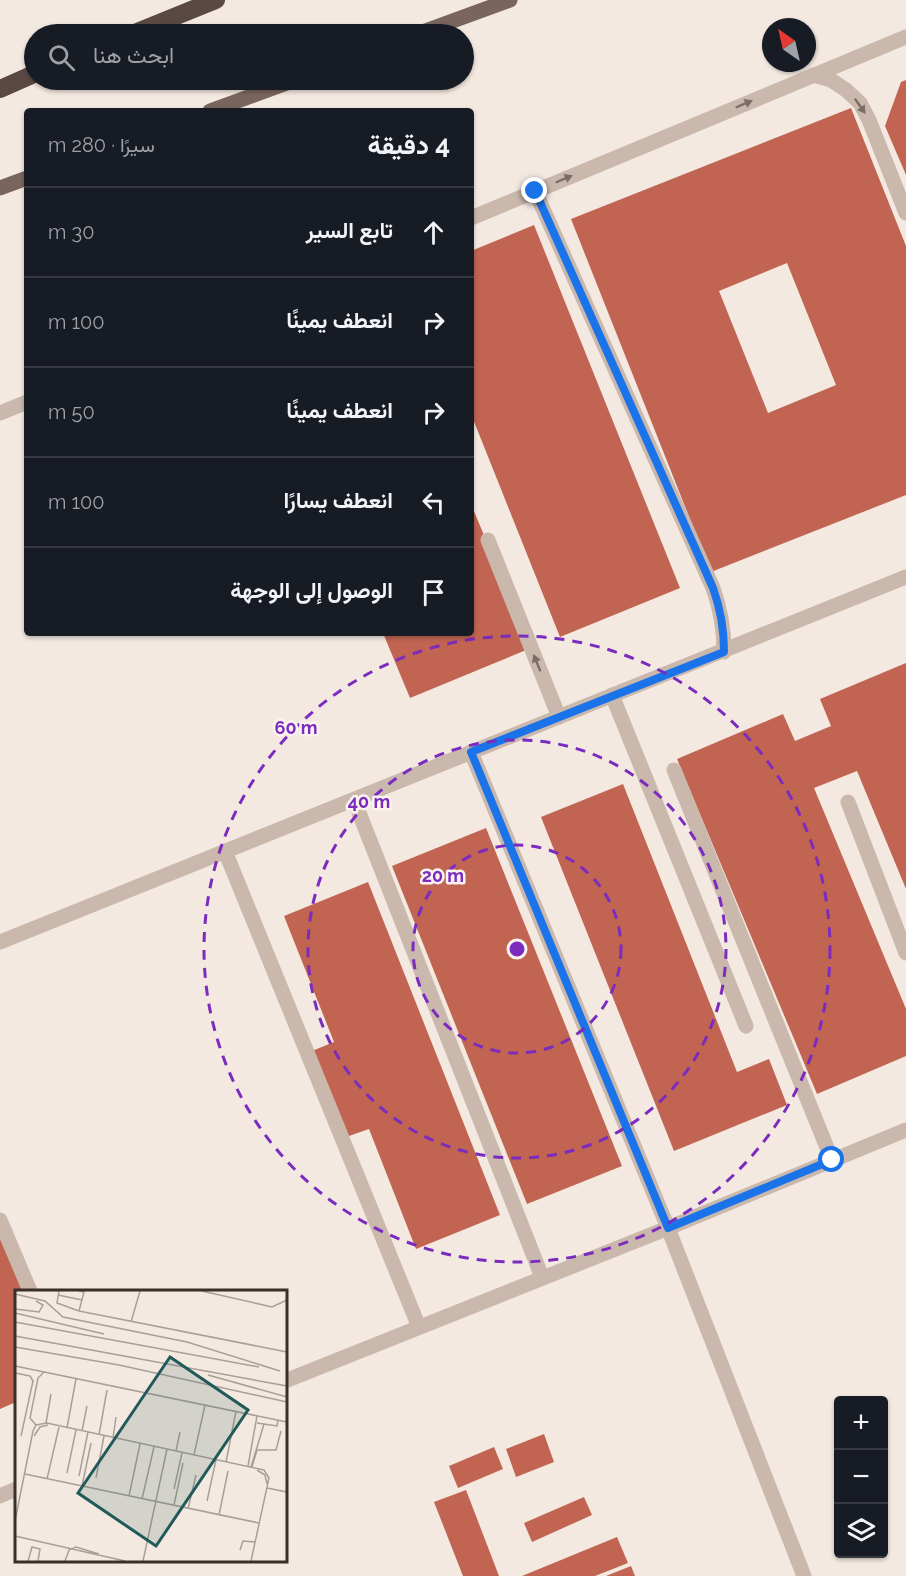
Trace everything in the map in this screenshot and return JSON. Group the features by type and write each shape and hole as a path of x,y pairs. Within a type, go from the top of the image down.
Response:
{"highway":[{"path":"157,24 216,0"},
{"path":"0,89 24,78"}],"main road":[{"path":"444,24 510,0"},
{"path":"218,108 268,90"},
{"path":"0,188 24,179"}],"lane":[{"path":"474,217 906,37"},
{"path":"813,75 831,80 860,103 906,213"},
{"path":"535,191 713,588 724,630 724,652"},
{"path":"0,413 24,403"},
{"path":"488,540 559,717"},
{"path":"0,942 906,577"},
{"path":"612,695 746,1026"},
{"path":"471,752 668,1228 804,1576"},
{"path":"674,770 832,1160"},
{"path":"354,800 542,1277"},
{"path":"848,802 906,953"},
{"path":"225,851 419,1327"},
{"path":"286,1381 906,1130"},
{"path":"0,1220 30,1290"},
{"path":"0,1496 15,1490"}],"building":[{"path":"906,80 906,175 885,126 901,82"},
{"path":"851,108 906,246 906,495 711,572 571,219","holes":["787,263 836,385 768,413 719,291"]},
{"path":"534,225 680,588 560,637 474,422 474,250"},
{"path":"474,511 531,648 410,698 384,636 474,636"},
{"path":"906,663 906,889 857,771 814,788 906,1009 906,1056 817,1094 677,759 783,714 795,741 831,726 820,699"},
{"path":"623,784 737,1072 769,1059 787,1105 674,1151 541,817"},
{"path":"486,828 622,1166 527,1204 392,866"},
{"path":"368,882 500,1215 416,1249 369,1129 346,1137 312,1051 334,1042 284,916"},
{"path":"0,1223 28,1290 15,1290 15,1402 0,1409"},
{"path":"544,1434 554,1462 516,1477 506,1449"},
{"path":"494,1447 503,1469 458,1488 449,1466"},
{"path":"466,1490 499,1576 463,1576 434,1502"},
{"path":"584,1497 592,1515 532,1542 524,1523"},
{"path":"617,1537 628,1563 595,1576 522,1576"},
{"path":"631,1566 635,1576 606,1576"}],"route":[{"path":"535,191 713,588 724,630 724,652 471,752 668,1228 832,1160"}]}
